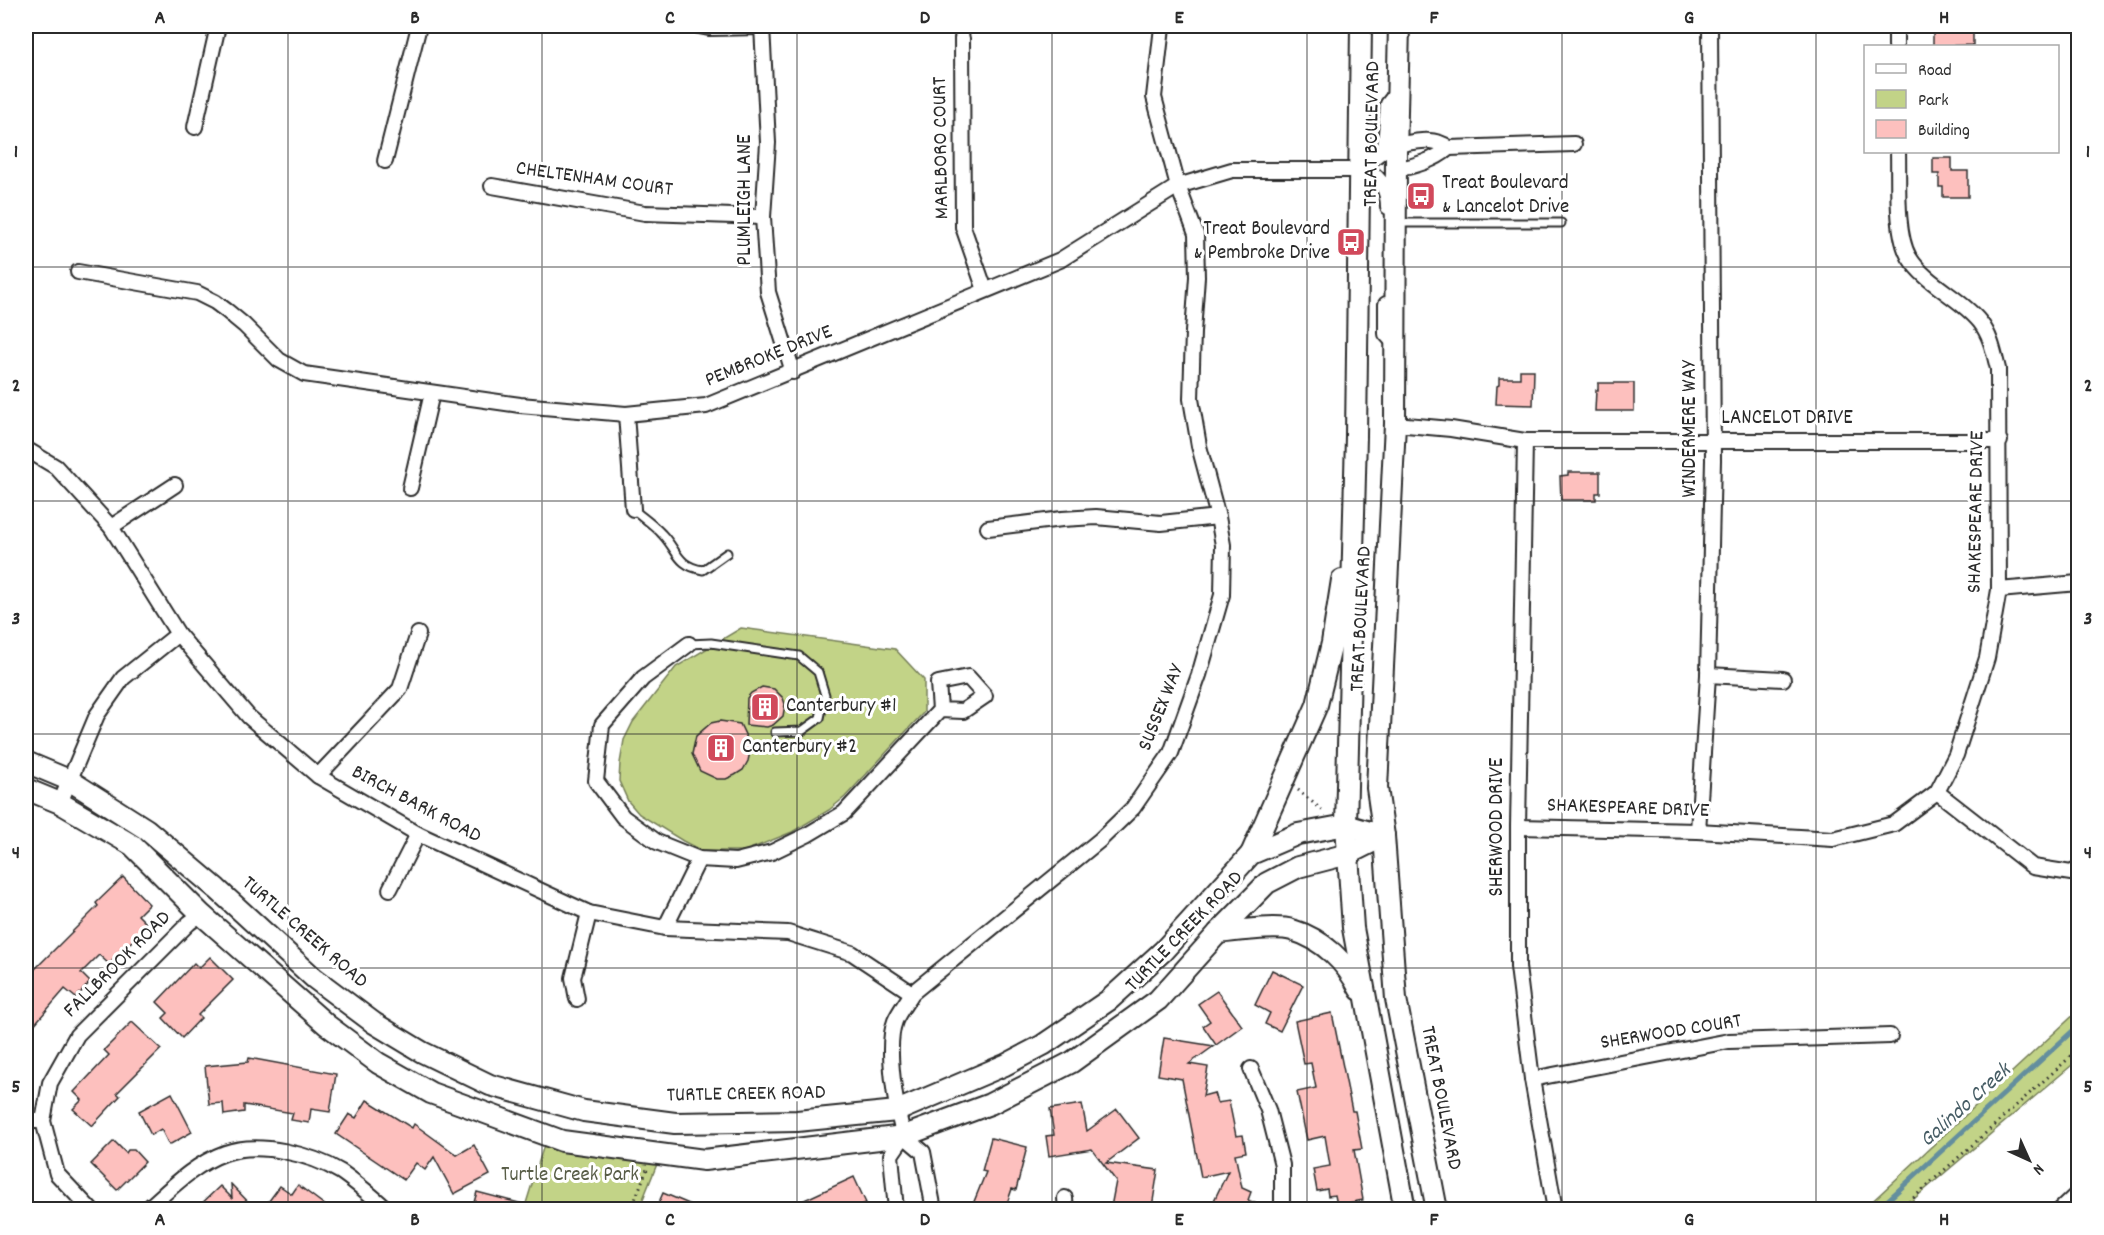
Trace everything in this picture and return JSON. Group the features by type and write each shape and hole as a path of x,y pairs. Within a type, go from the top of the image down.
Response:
{"street":[{"path":"195,127 215,26"},
{"path":"385,161 419,26"},
{"path":"699,26 709,28 762,26"},
{"name":"PLUMLEIGH LANE","path":"762,26 768,143 763,218 768,292 793,372"},
{"name":"TREAT BOULEVARD","path":"1361,26 1355,498 1346,825 1353,928 1405,1209"},
{"name":"TREAT BOULEVARD","path":"1399,26 1395,170 1395,424 1377,788 1396,999 1437,1209"},
{"name":"WINDERMERE WAY","path":"1698,831 1708,675 1713,440 1710,26"},
{"path":"1896,26 1896,45"},
{"name":"SUSSEX WAY","path":"904,1136 894,1089 893,1033 895,1022 912,993 1100,840 1132,808 1171,753 1199,675 1222,595 1223,545 1199,446 1191,399 1197,277 1196,234 1178,186 1154,97 1162,27"},
{"name":"MARLBORO COURT","path":"962,38 963,227 985,290"},
{"path":"1395,345 1389,339 1385,328 1388,197 1386,190 1374,174 1360,168 1385,148 1388,104 1397,93"},
{"path":"1396,145 1431,141 1441,142 1449,148 1574,144"},
{"path":"1395,170 1429,160 1441,155 1449,148"},
{"name":"SHAKESPEARE DRIVE","path":"1518,827 1698,831 1833,839 1894,824 1937,792 1956,755 1983,669 1999,590 1998,369 1991,342 1980,322 1935,285 1909,256 1900,231 1898,153"},
{"name":"PEMBROKE DRIVE","path":"78,272 197,293 228,311 279,360 304,374 520,405 626,414 706,406 793,372 1060,260 1178,186 1232,170 1360,168"},
{"name":"CHELTENHAM COURT","path":"492,186 645,213 763,218"},
{"path":"410,488 432,393"},
{"path":"626,414 633,509"},
{"name":"LANCELOT DRIVE","path":"1395,424 1451,429 1525,441 2000,441"},
{"name":"SHERWOOD DRIVE","path":"1525,441 1518,827 1518,967 1532,1079 1555,1209"},
{"name":"BIRCH BARK ROAD","path":"26,449 56,467 111,527 178,634 249,717 318,776 418,834 589,913 665,928 788,933 852,953 912,993"},
{"path":"111,527 175,485"},
{"path":"1251,854 1317,705 1332,643 1355,498"},
{"path":"988,528 1085,518 1161,523 1218,517"},
{"path":"1999,590 2079,583"},
{"path":"60,803 97,715 123,678 178,634"},
{"path":"318,776 400,690 418,634"},
{"path":"689,644 643,678 602,725 596,781 624,818 657,842 699,859 736,861 772,852 844,813 940,710"},
{"path":"1708,675 1783,679"},
{"name":"TURTLE CREEK ROAD","path":"26,762 69,780 146,829 217,889 314,978 374,1023 422,1052 490,1085 584,1111 675,1123 797,1121 897,1111 1005,1065 1043,1046 1109,1000 1163,951 1251,854 1298,834 1346,825 1383,836"},
{"name":"TURTLE CREEK ROAD","path":"26,789 60,803 132,845 201,914 327,1025 378,1063 431,1094 562,1141 704,1160 904,1136 990,1104 1072,1062 1158,1000 1267,883 1298,867 1348,854 1383,836"},
{"path":"1937,792 2032,867 2071,873 2079,869"},
{"path":"390,889 418,834"},
{"path":"665,928 699,859"},
{"path":"577,999 573,978 589,913"},
{"name":"FALLBROOK ROAD","path":"91,1209 57,1174 43,1121 50,1083 77,1035 189,923 201,914"},
{"path":"1218,933 1250,929 1291,929 1329,948 1353,977 1365,1002"},
{"name":"SHERWOOD COURT","path":"1532,1079 1729,1041 1890,1036"},
{"path":"1251,1069 1268,1110 1281,1165 1282,1209"},
{"path":"26,1121 43,1121"},
{"path":"896,1209 891,1155 904,1136 924,1152 934,1209"},
{"path":"146,1209 187,1174 225,1153 265,1148 310,1157 341,1172 388,1209"},
{"path":"2060,1209 2079,1193"}],"lane":[{"path":"1396,223 1561,223"},
{"path":"633,509 662,534 682,563 691,568 703,570 727,553"},
{"path":"689,644 711,643 799,656 818,672 825,695 820,717 802,731 775,732"}],"path":[{"path":"1296,789 1328,815"},
{"path":"1900,1209 2079,1050"},
{"path":"632,1209 651,1153"}],"green space":[{"path":"741,628 895,649 924,680 924,712 845,797 829,810 792,832 745,851 702,851 639,814 628,801 619,781 624,740 633,722 676,667"},
{"path":"2078,1011 2078,1060 1902,1209 1864,1209"},
{"name":"Turtle Creek Park","path":"547,1135 661,1154 639,1209 524,1210"}],"building":[{"path":"1933,26 1973,26 1973,45 1933,45"},
{"path":"1933,158 1952,158 1952,171 1968,171 1968,197 1943,197 1943,187 1939,187 1939,174 1933,174"},
{"path":"1520,370 1534,370 1533,405 1496,404 1499,378 1520,378"},
{"path":"1598,383 1634,383 1634,411 1595,411"},
{"path":"1568,472 1600,472 1600,493 1596,493 1596,500 1561,500 1560,476 1568,475"},
{"name":"Canterbury #1","path":"762,687 774,689 783,698 785,704 783,716 767,727 746,725 747,698"},
{"name":"Canterbury #2","path":"720,721 740,724 749,743 750,752 743,770 726,779 717,779 700,771 692,754 696,736 711,723"},
{"path":"123,877 149,904 138,915 148,925 109,964 99,955 81,973 90,982 76,998 65,989 26,1034 26,978 98,906 96,903"},
{"path":"210,957 233,980 198,1015 201,1018 182,1038 163,1018 168,1013 157,1002 194,963 199,968"},
{"path":"1272,970 1303,985 1280,1031 1265,1024 1270,1013 1255,1005"},
{"path":"1217,991 1242,1026 1216,1045 1203,1026 1210,1021 1198,1004"},
{"path":"1332,1013 1362,1149 1354,1150 1363,1200 1337,1205 1335,1195 1328,1196 1327,1189 1317,1191 1313,1169 1330,1166 1325,1136 1307,1140 1297,1092 1316,1088 1311,1063 1304,1064 1295,1021"},
{"path":"132,1022 161,1049 117,1093 120,1096 92,1126 73,1109 82,1100 74,1092 109,1055 104,1050"},
{"path":"1164,1038 1214,1046 1189,1064 1208,1067 1203,1096 1214,1093 1217,1103 1229,1101 1236,1136 1243,1135 1246,1152 1235,1154 1242,1188 1251,1192 1248,1200 1268,1209 1210,1209 1228,1171 1201,1177 1182,1079 1158,1075"},
{"path":"249,1058 336,1074 330,1112 311,1109 309,1123 291,1120 293,1113 244,1105 244,1112 224,1115 223,1103 209,1104 205,1066 248,1062"},
{"path":"172,1093 192,1132 169,1145 161,1129 151,1135 139,1111"},
{"path":"367,1100 412,1128 414,1124 457,1155 474,1145 490,1175 454,1194 434,1157 425,1170 416,1163 404,1180 336,1134 349,1114 356,1118"},
{"path":"1082,1104 1087,1131 1117,1109 1139,1138 1106,1163 1158,1170 1152,1207 1134,1205 1134,1209 1111,1207 1116,1181 1092,1149 1049,1156 1046,1136 1054,1135 1050,1109"},
{"path":"991,1138 1027,1147 1016,1190 1012,1189 1005,1209 971,1209 986,1172 982,1171"},
{"path":"114,1141 126,1153 128,1150 134,1150 145,1162 117,1190 91,1164"},
{"path":"854,1177 866,1203 852,1209 785,1209"},
{"path":"231,1184 255,1209 196,1209 220,1186 232,1198"},
{"path":"298,1185 330,1209 263,1209 280,1186 292,1194"},
{"path":"477,1192 527,1205 526,1209 472,1209"},
{"path":"663,1193 701,1209 656,1209"}],"waterway":[{"name":"Galindo Creek","path":"1877,1210 2078,1026"}],"place":[{"name":"Treat Boulevard & Lancelot Drive","path":"1421,196"},
{"name":"Treat Boulevard & Pembroke Drive","path":"1351,242"},
{"name":"Canterbury #1","path":"765,707"},
{"name":"Canterbury #2","path":"721,748"}]}
